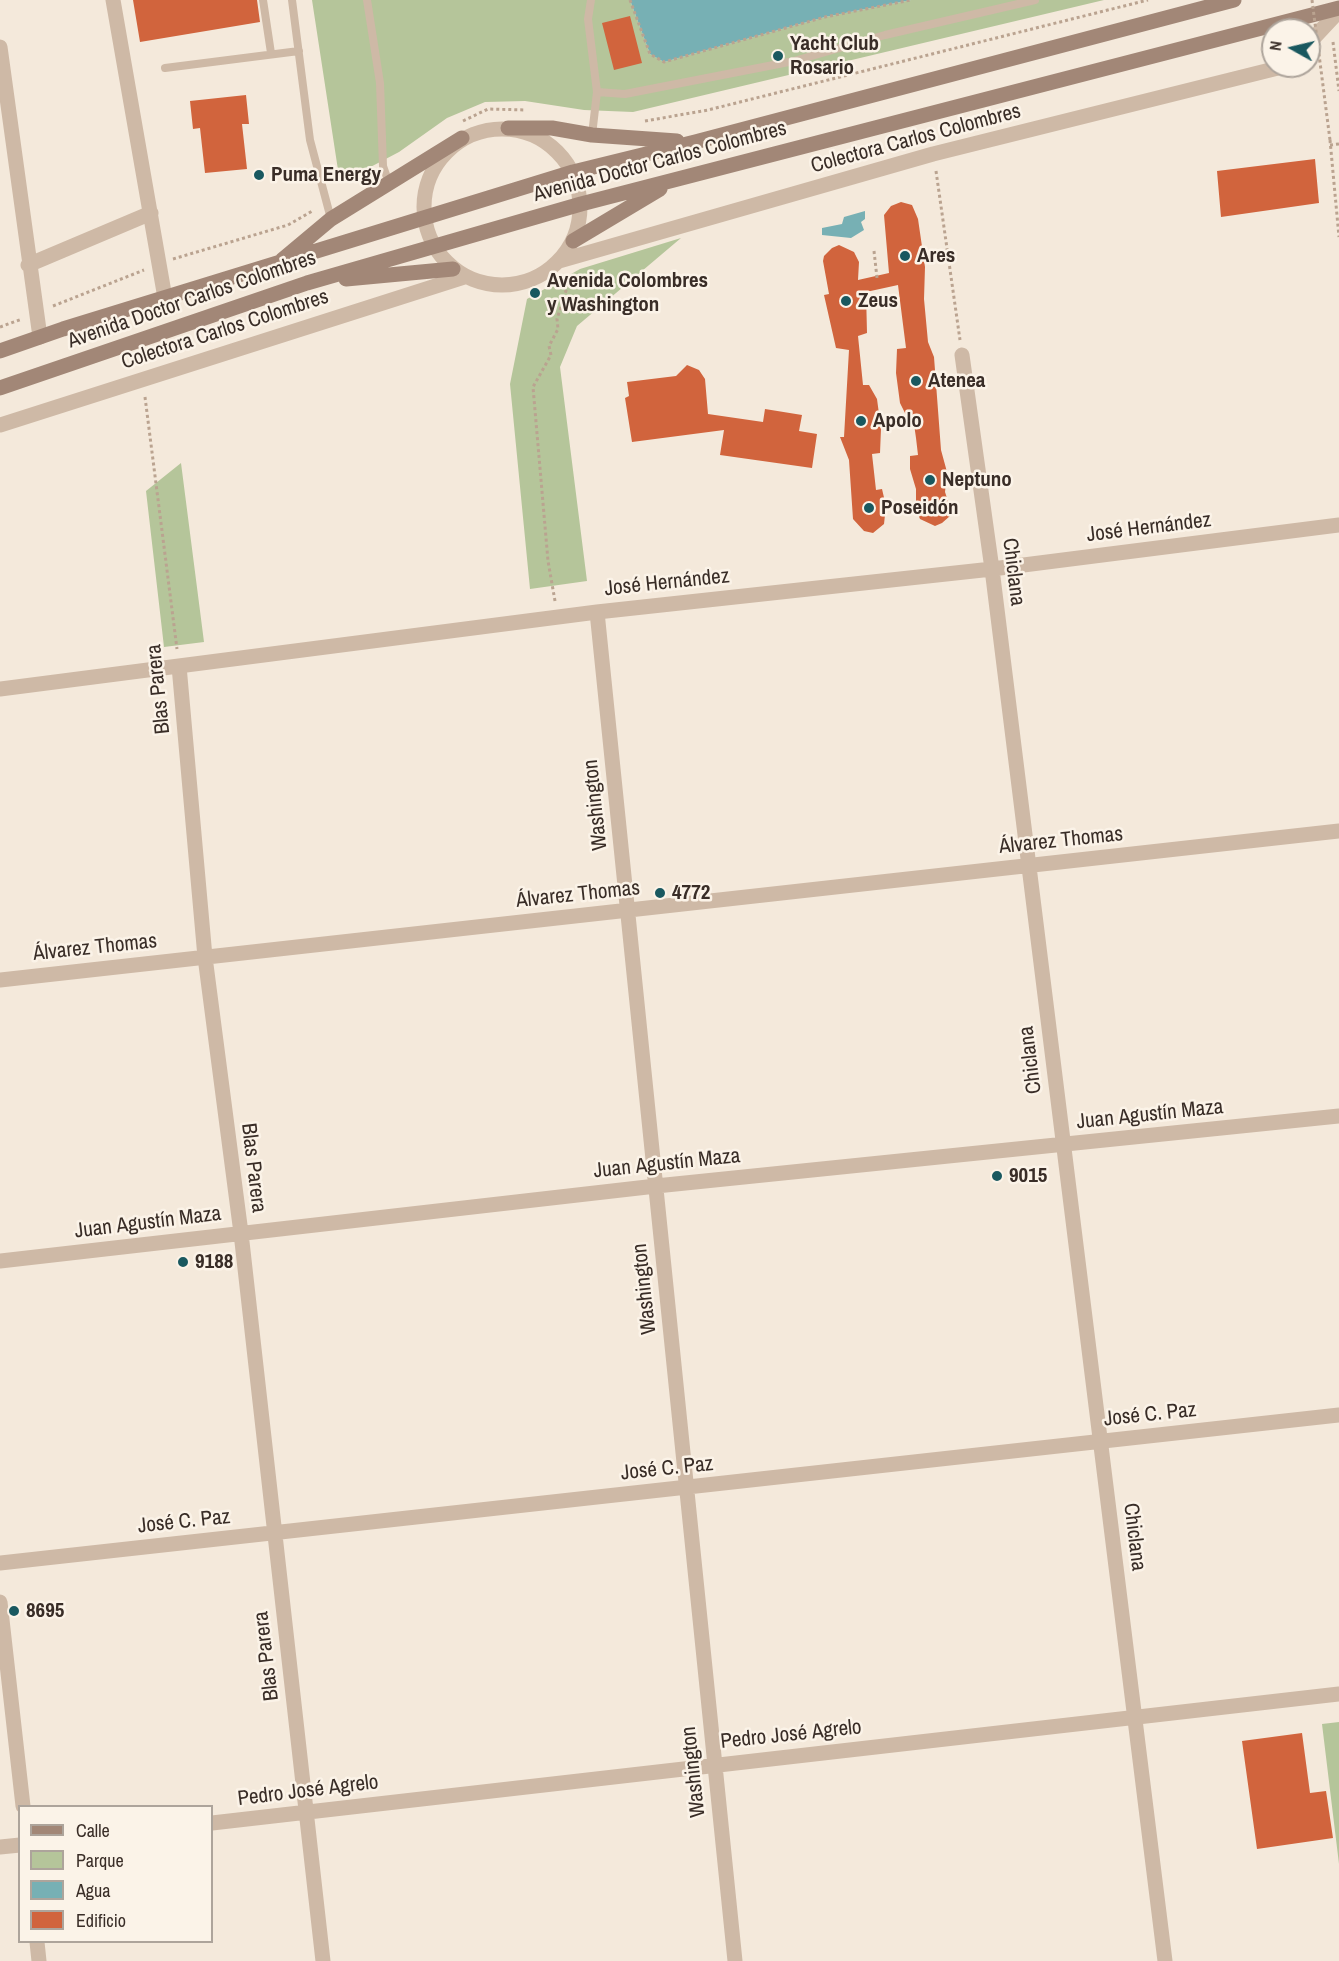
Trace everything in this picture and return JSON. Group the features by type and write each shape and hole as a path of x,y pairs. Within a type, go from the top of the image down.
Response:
{"main road":[{"name":"Avenida Doctor Carlos Colombres","path":"0,351 573,172 1234,0"},
{"name":"Avenida Doctor Carlos Colombres","path":"0,388 307,283 580,204 1336,13"},
{"path":"508,128 552,128 592,135 695,142"},
{"path":"275,265 331,219 462,138"},
{"path":"573,241 678,179"},
{"path":"307,283 458,273"}],"street":[{"path":"113,0 165,298"},
{"path":"1321,30 1336,13"},
{"path":"0,46 28,265 40,337"},
{"name":"Colectora Carlos Colombres","path":"560,261 933,154 1261,72"},
{"path":"508,128 534,134 556,150 573,172 580,204 579,223 573,241 560,261 532,280 510,286 486,285 458,273 433,246 424,219 425,188 439,159 462,138 484,130 508,128"},
{"path":"28,265 151,213"},
{"name":"Colectora Carlos Colombres","path":"0,425 143,380 458,273"},
{"name":"Chiclana","path":"962,355 992,569 1165,1961"},
{"name":"José Hernández","path":"0,689 597,612 992,569 1339,525"},
{"name":"Washington","path":"597,612 735,1961"},
{"name":"Blas Parera","path":"179,666 205,957 241,1233 323,1961"},
{"name":"Álvarez Thomas","path":"0,980 1339,831"},
{"name":"Juan Agustín Maza","path":"0,1261 656,1186 1339,1116"},
{"name":"José C. Paz","path":"0,1563 1339,1415"},
{"path":"0,1602 23,1805"},
{"name":"Pedro José Agrelo","path":"213,1823 1339,1694"},
{"path":"0,1847 18,1845"},
{"path":"37,1943 39,1961"}],"lane":[{"path":"263,0 271,52"},
{"path":"292,0 310,140 331,219"},
{"path":"367,0 380,83 383,166 389,183"},
{"path":"591,0 588,19 597,92 592,135"},
{"path":"597,92 625,94 794,61 885,35 1035,0"},
{"path":"165,68 271,52 299,51"}],"path":[{"path":"630,0 650,54 664,62 825,17 911,0"},
{"path":"1312,0 1330,140 1339,237"},
{"path":"1336,13 1339,91"},
{"path":"1330,145 1339,144"},
{"path":"933,154 962,355"},
{"path":"874,251 877,278"},
{"path":"558,617 548,561 533,387 551,355 549,346 558,329 557,319 573,272"},
{"name":"Blas Parera","path":"143,380 179,666"}],"green space":[{"path":"312,0 630,0 650,54 664,62 825,17 911,0 1104,0 633,112 584,110 525,101 485,102 447,118 399,152 340,183"},
{"path":"681,238 577,326 560,367 587,581 530,589 510,384 527,299 580,269"},
{"path":"181,463 204,642 164,647 146,491"},
{"path":"1339,1722 1339,1864 1322,1724"}],"water":[{"path":"630,0 911,0 825,17 664,62 650,54"},
{"path":"865,211 865,219 861,222 864,230 851,238 822,235 822,228 842,224 844,217"}],"building":[{"path":"133,0 257,0 260,22 140,42"},
{"path":"630,16 642,63 614,70 602,23"},
{"path":"246,95 249,124 242,124 247,169 205,173 200,128 193,129 190,101"},
{"path":"1315,159 1319,203 1221,217 1217,171"},
{"path":"901,202 912,205 918,219 925,267 924,299 928,342 934,357 941,450 947,472 945,492 951,510 950,516 935,526 920,519 916,509 916,489 910,469 910,456 918,455 913,417 907,417 900,403 896,373 897,349 906,348 898,285 866,292 867,333 858,336 863,385 869,385 877,399 881,429 880,453 872,454 876,490 882,489 886,506 884,524 873,533 864,531 853,519 849,460 840,437 844,437 849,350 836,348 824,295 829,294 823,261 824,256 832,248 839,245 854,252 859,262 858,280 889,273 884,215 891,206"},
{"path":"687,365 699,370 705,379 708,414 763,422 765,409 802,415 799,431 817,434 812,468 720,455 724,430 632,442 625,398 629,396 627,382 676,376"},
{"path":"1302,1733 1310,1793 1326,1791 1333,1838 1257,1849 1242,1741"}],"place":[{"name":"Yacht Club Rosario","path":"778,56"},
{"name":"Puma Energy","path":"259,175"},
{"name":"Ares","path":"905,256"},
{"name":"Avenida Colombres y Washington","path":"535,293"},
{"name":"Zeus","path":"846,301"},
{"name":"Atenea","path":"916,381"},
{"name":"Apolo","path":"861,421"},
{"name":"Neptuno","path":"930,480"},
{"name":"Poseidón","path":"869,508"},
{"name":"4772","path":"660,893"},
{"name":"9015","path":"997,1176"},
{"name":"9188","path":"183,1262"},
{"name":"8695","path":"14,1611"}]}
